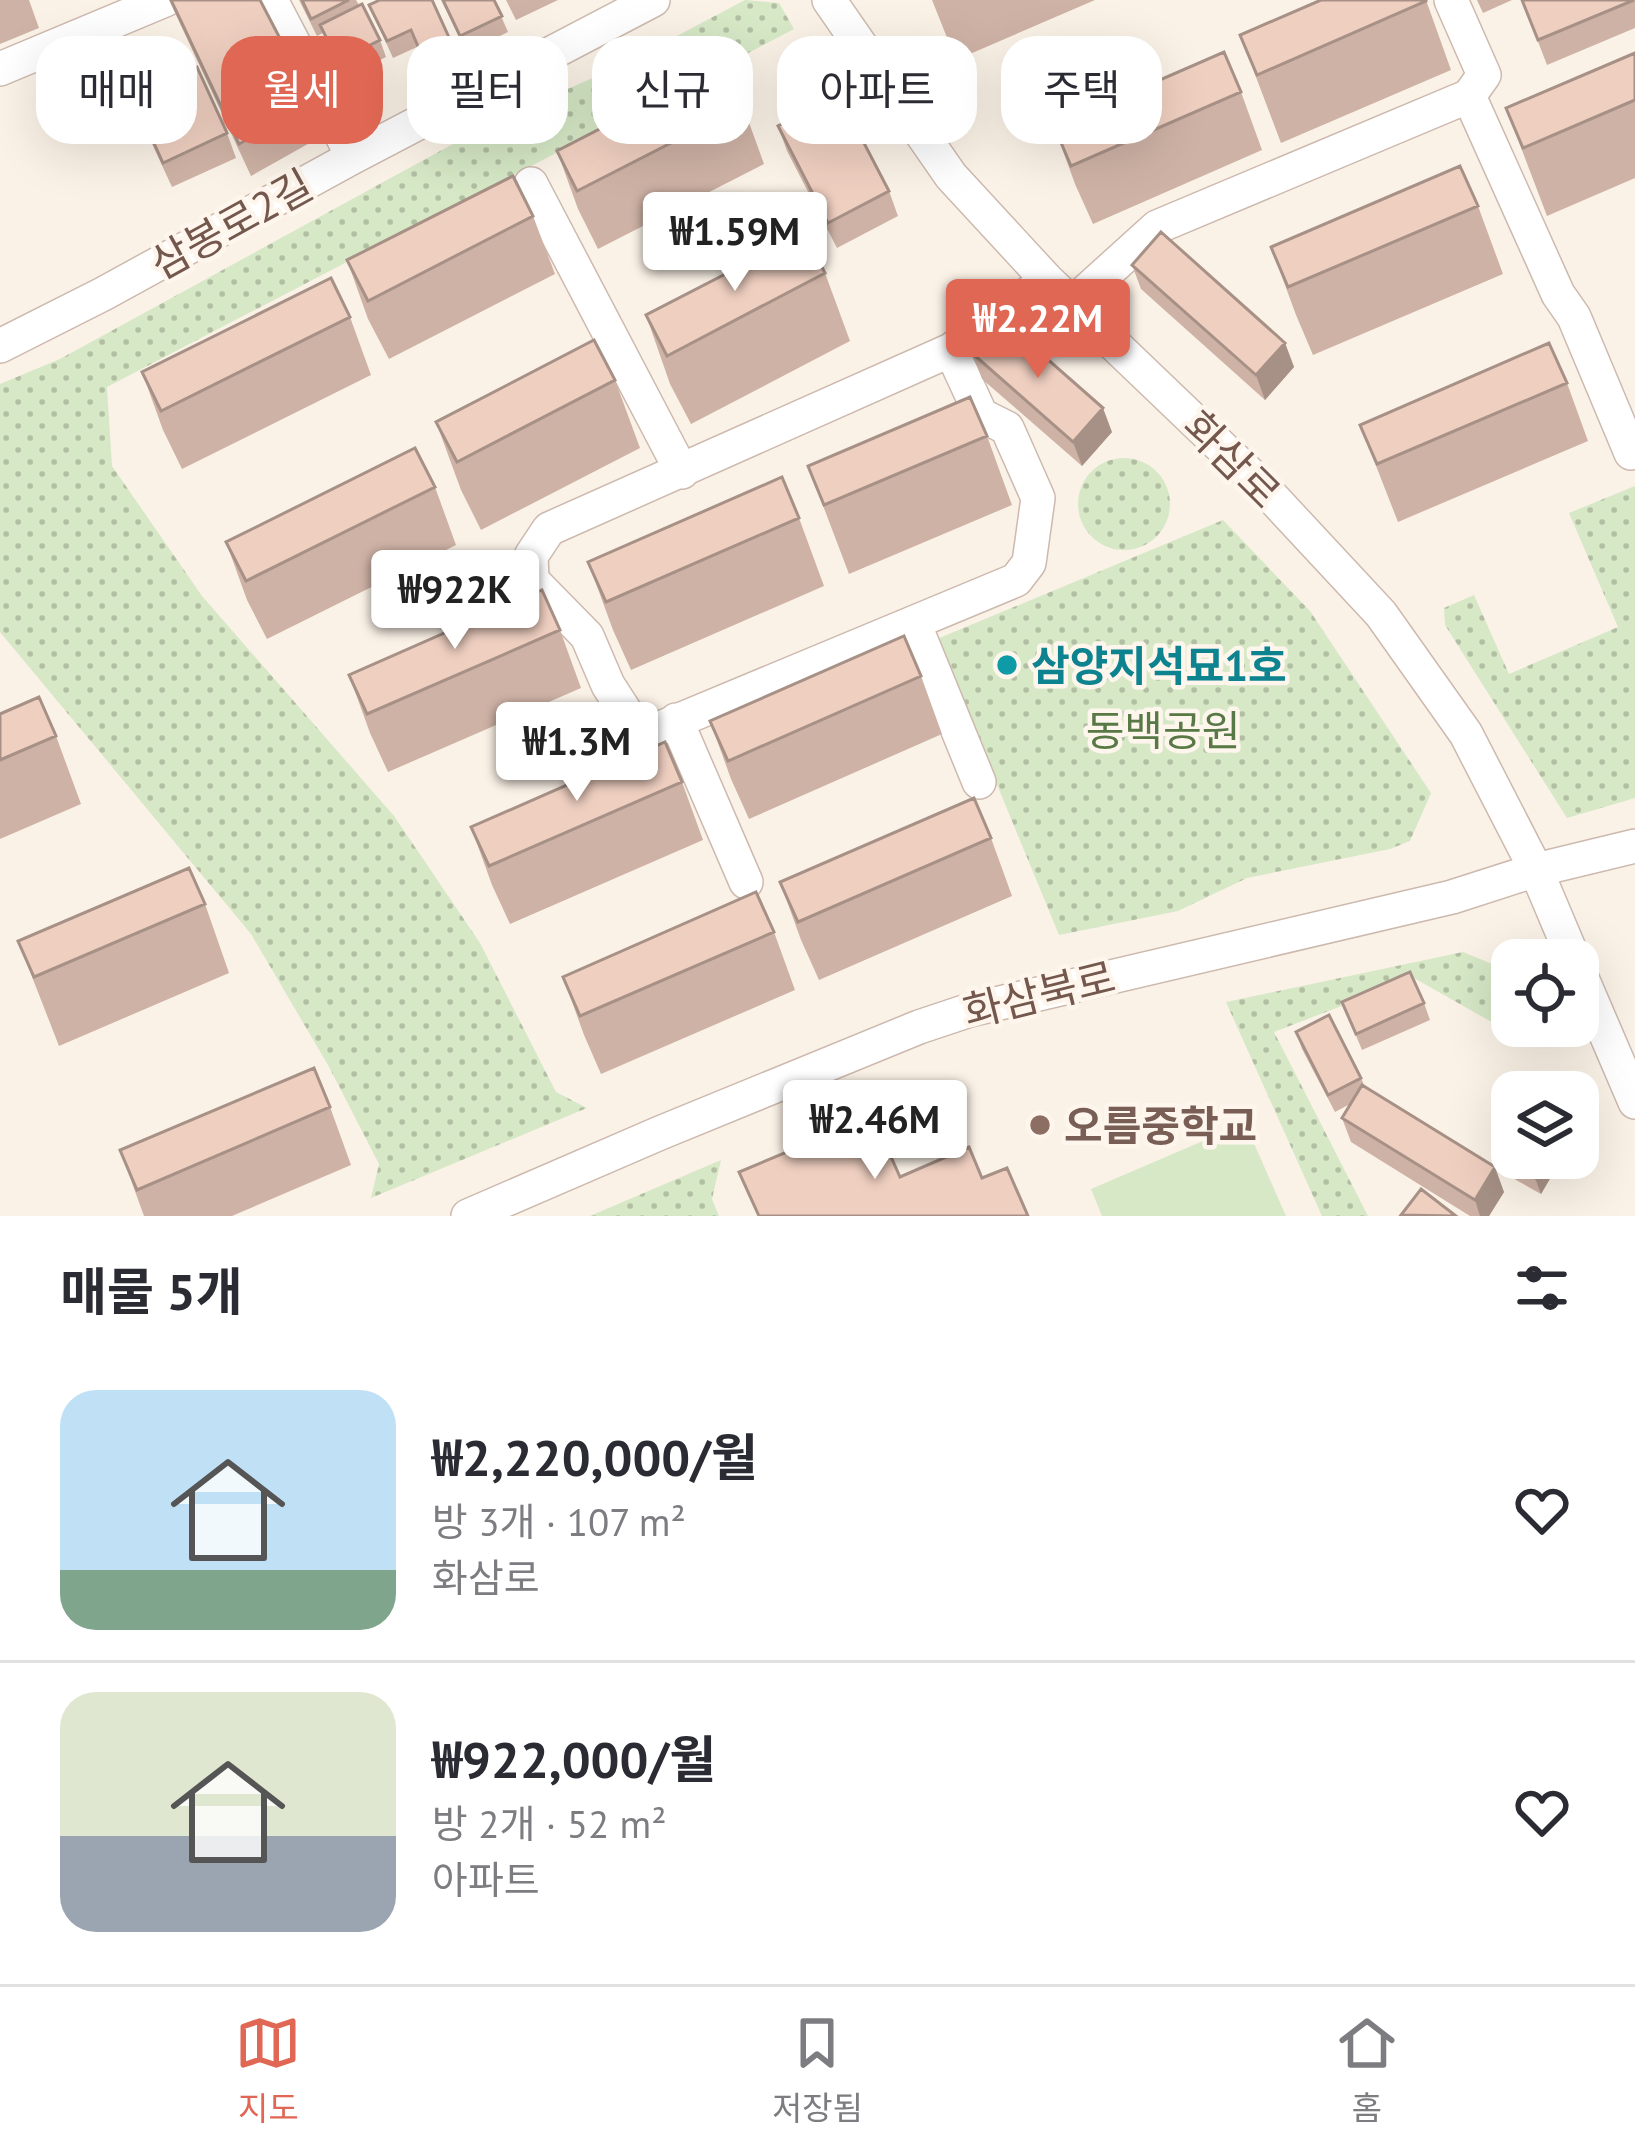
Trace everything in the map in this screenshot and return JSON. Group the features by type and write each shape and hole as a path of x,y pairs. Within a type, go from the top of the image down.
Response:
{"street":[{"path":"0,69 165,0"},
{"path":"271,0 353,157"},
{"name":"삼봉로2길","path":"0,346 104,295 353,157 653,0"},
{"name":"화삼로","path":"829,0 951,176 1060,291 1260,484 1381,614 1466,734 1565,939"},
{"path":"951,350 981,415 1007,428 1038,498 1030,563 1016,580 641,736 608,685 587,636 532,580 531,556 549,529 951,350 1060,291 1156,227 1469,96 1484,75 1450,0"},
{"path":"1469,96 1558,294 1574,316 1631,453"},
{"path":"531,184 682,472"},
{"path":"914,623 979,782"},
{"path":"676,720 746,882"},
{"name":"화삼북로","path":"468,1216 660,1133 970,1010 1451,897 1635,846"},
{"path":"1599,1018 1635,1102"}],"green space":[{"path":"745,0 779,3 794,29 753,50 753,36 677,36"},
{"path":"592,78 592,134 107,387 112,466 202,596 394,816 480,943 556,1092 587,1108 371,1198 379,1164 251,934 0,632 0,384 60,359 453,144 568,144 568,89"},
{"path":"1124,458 1142,461 1157,471 1167,486 1167,522 1157,537 1142,547 1124,550 1106,547 1091,537 1081,522 1078,504 1081,486 1091,471 1106,461"},
{"path":"1635,486 1635,798 1567,818 1445,625 1444,608 1474,595 1509,674 1618,627 1569,513"},
{"name":"동백공원","path":"1223,520 1310,611 1431,793 1410,841 1390,849 1247,878 1178,911 1059,935 937,639"},
{"path":"1463,952 1491,963 1491,1022 1414,978 1274,1032 1368,1216 1322,1216 1226,1002"},
{"path":"1245,1123 1286,1216 1102,1216 1091,1189"},
{"path":"721,1160 712,1199 719,1216 590,1216"}],"building":[{"path":"171,0 260,0 279,36 221,36 221,106 197,55 197,36 188,36"},
{"path":"302,0 349,0 311,19"},
{"path":"380,0 432,0 448,36 414,36 411,30 387,41 369,5"},
{"path":"443,0 494,0 502,16 460,36"},
{"path":"1321,0 1426,1 1257,75 1240,35"},
{"path":"1522,0 1634,0 1538,40"},
{"path":"362,4 378,36 326,36 320,25"},
{"path":"1224,52 1241,92 1162,126 1162,79"},
{"path":"1635,53 1635,100 1523,148 1506,108"},
{"path":"197,67 221,120 221,136 163,163 154,144 197,144"},
{"path":"592,133 592,144 669,144 577,191 557,151"},
{"path":"787,144 865,144 889,191 828,223"},
{"path":"1062,144 1122,144 1071,166"},
{"path":"1460,166 1478,206 1288,287 1271,247"},
{"path":"513,176 533,216 368,301 347,260"},
{"path":"1161,232 1285,343 1256,375 1132,265"},
{"path":"805,233 825,273 667,356 646,315"},
{"path":"331,278 350,317 161,411 142,372"},
{"path":"1003,320 1103,408 1073,442 973,354"},
{"path":"594,340 615,380 457,462 436,422"},
{"path":"1549,343 1567,383 1377,464 1360,425"},
{"path":"970,397 987,436 824,505 808,466"},
{"path":"415,448 435,487 246,581 226,542"},
{"path":"782,477 799,518 606,602 588,562"},
{"path":"542,590 560,630 367,714 349,675"},
{"path":"904,636 921,676 728,761 710,721"},
{"path":"39,697 56,736 0,760 0,714"},
{"path":"665,742 682,782 489,866 471,827"},
{"path":"974,798 991,838 798,922 780,882"},
{"path":"189,868 205,904 34,977 18,941"},
{"path":"756,892 774,932 580,1016 563,977"},
{"path":"1410,972 1424,1003 1356,1034 1342,1002"},
{"path":"1329,1015 1361,1078 1328,1095 1296,1032"},
{"path":"314,1068 330,1107 137,1190 120,1150"},
{"path":"1362,1085 1491,1165 1491,1174 1475,1200 1342,1118"},
{"path":"873,1116 900,1177 969,1147 982,1178 1007,1168 1028,1216 759,1216 739,1172"},
{"path":"1421,1189 1456,1216 1401,1215"}],"place":[{"name":"삼양지석묘1호","path":"1007,665"},
{"name":"오름중학교","path":"1040,1125"}]}
